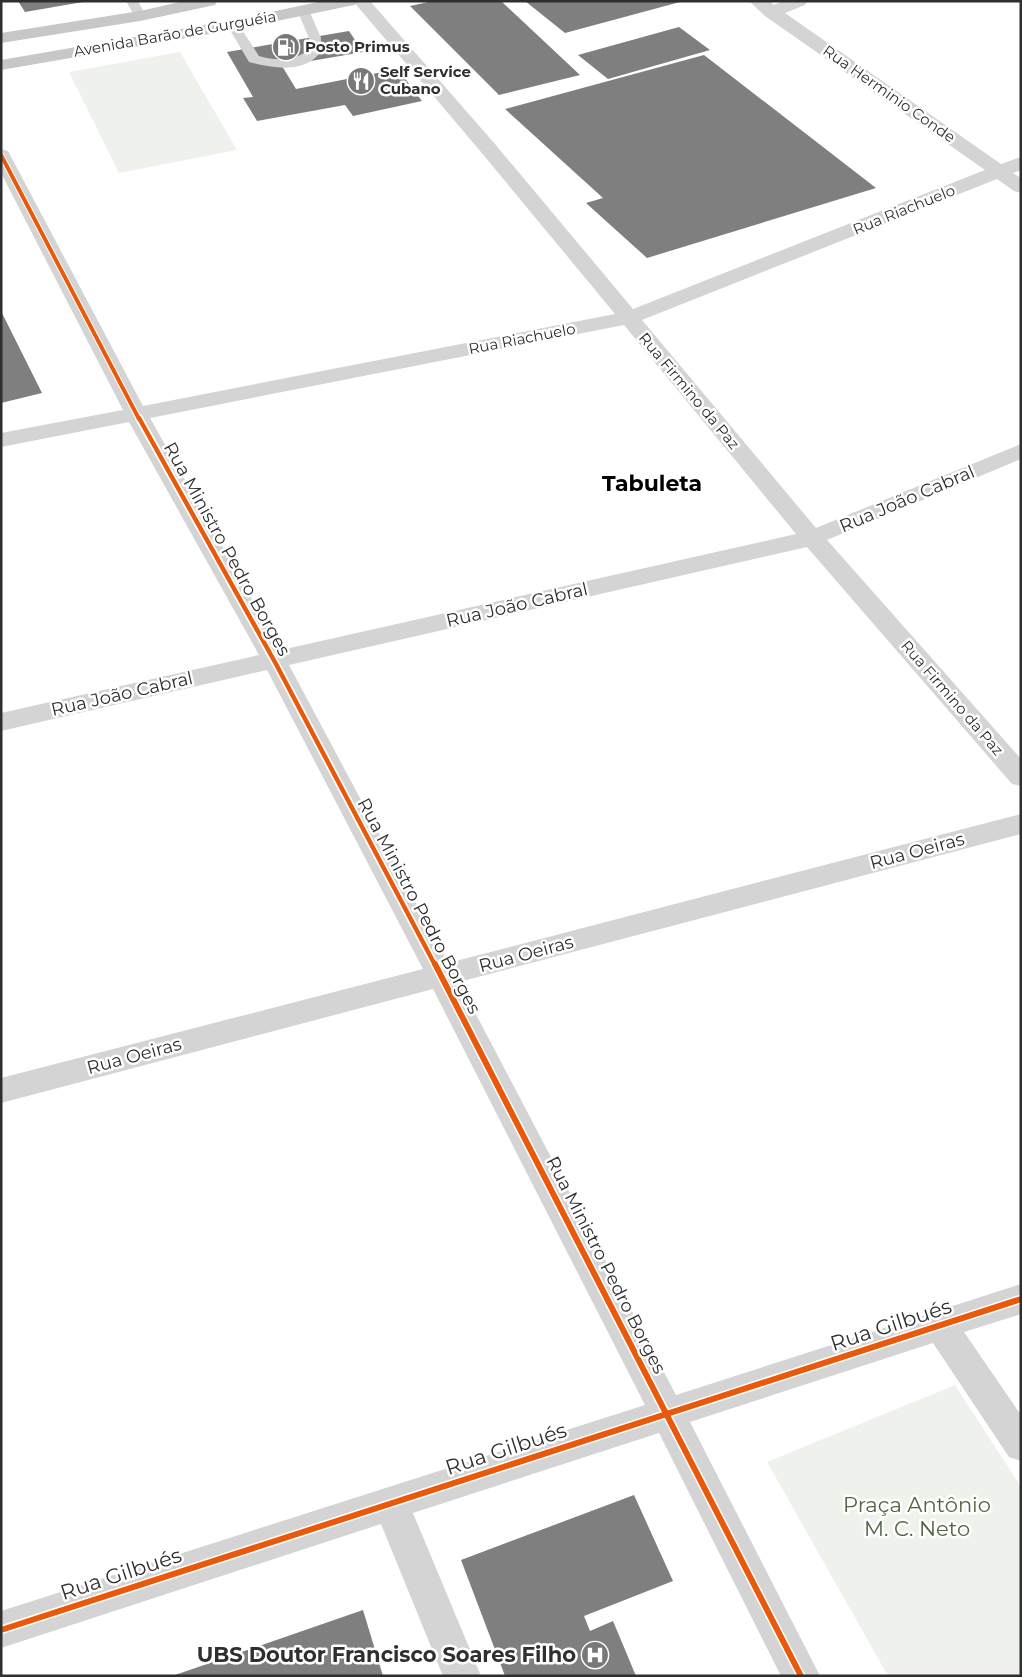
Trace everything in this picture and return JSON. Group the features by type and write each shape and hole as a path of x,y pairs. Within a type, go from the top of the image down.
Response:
{"main road":[{"name":"Avenida Barão de Gurguéia","path":"1,38 136,8 209,1"},
{"name":"Avenida Barão de Gurguéia","path":"1,65 233,25 349,1"}],"street":[{"name":"Rua Firmino da Paz","path":"361,1 488,148 812,538 1021,777"},
{"path":"764,6 799,1"},
{"name":"Rua Herminio Conde","path":"764,6 1021,187"},
{"name":"Rua Ministro Pedro Borges","path":"1,155 45,234 137,414 273,660 441,977 668,1414 800,1676"},
{"name":"Rua Riachuelo","path":"1,440 628,318 1021,163"},
{"name":"Rua João Cabral","path":"1,722 812,538 1021,451"},
{"name":"Rua Oeiras","path":"1,1091 1021,824"},
{"name":"Rua Gilbués","path":"1,1630 1021,1299"},
{"path":"941,1326 1021,1445"},
{"path":"391,1504 462,1676"}],"lane":[{"path":"233,25 254,59 274,64 298,63 314,53 315,38 303,10"}],"green space":[{"path":"180,52 237,150 119,173 69,72"},
{"name":"Praça Antônio M. C. Neto","path":"955,1385 1021,1487 1021,1676 888,1676 767,1462"}],"building":[{"path":"18,1 83,1 83,2 25,12"},
{"path":"433,1 501,1 580,75 499,95 410,6"},
{"path":"525,1 680,1 680,2 565,33"},
{"path":"679,27 710,50 608,79 578,55"},
{"path":"349,31 363,52 282,66 296,89 398,69 422,101 353,116 345,105 257,121 243,98 253,97 227,52"},
{"path":"704,55 876,188 647,258 586,203 603,198 505,109"},
{"path":"1,311 42,393 1,403"},
{"path":"634,1495 673,1581 584,1616 590,1631 613,1621 636,1676 505,1676 461,1560"},
{"path":"363,1610 383,1676 175,1676 175,1675"}],"cycle path":[{"path":"1,155 137,415 259,633 343,790 606,1295 801,1676"},
{"path":"1,1630 1021,1299"}],"place":[{"name":"Posto Primus","path":"286,47"},
{"name":"Self Service Cubano","path":"361,81"},
{"name":"UBS Doutor Francisco Soares Filho","path":"595,1655"}],"district":[{"name":"Tabuleta","path":"652,483"}]}
